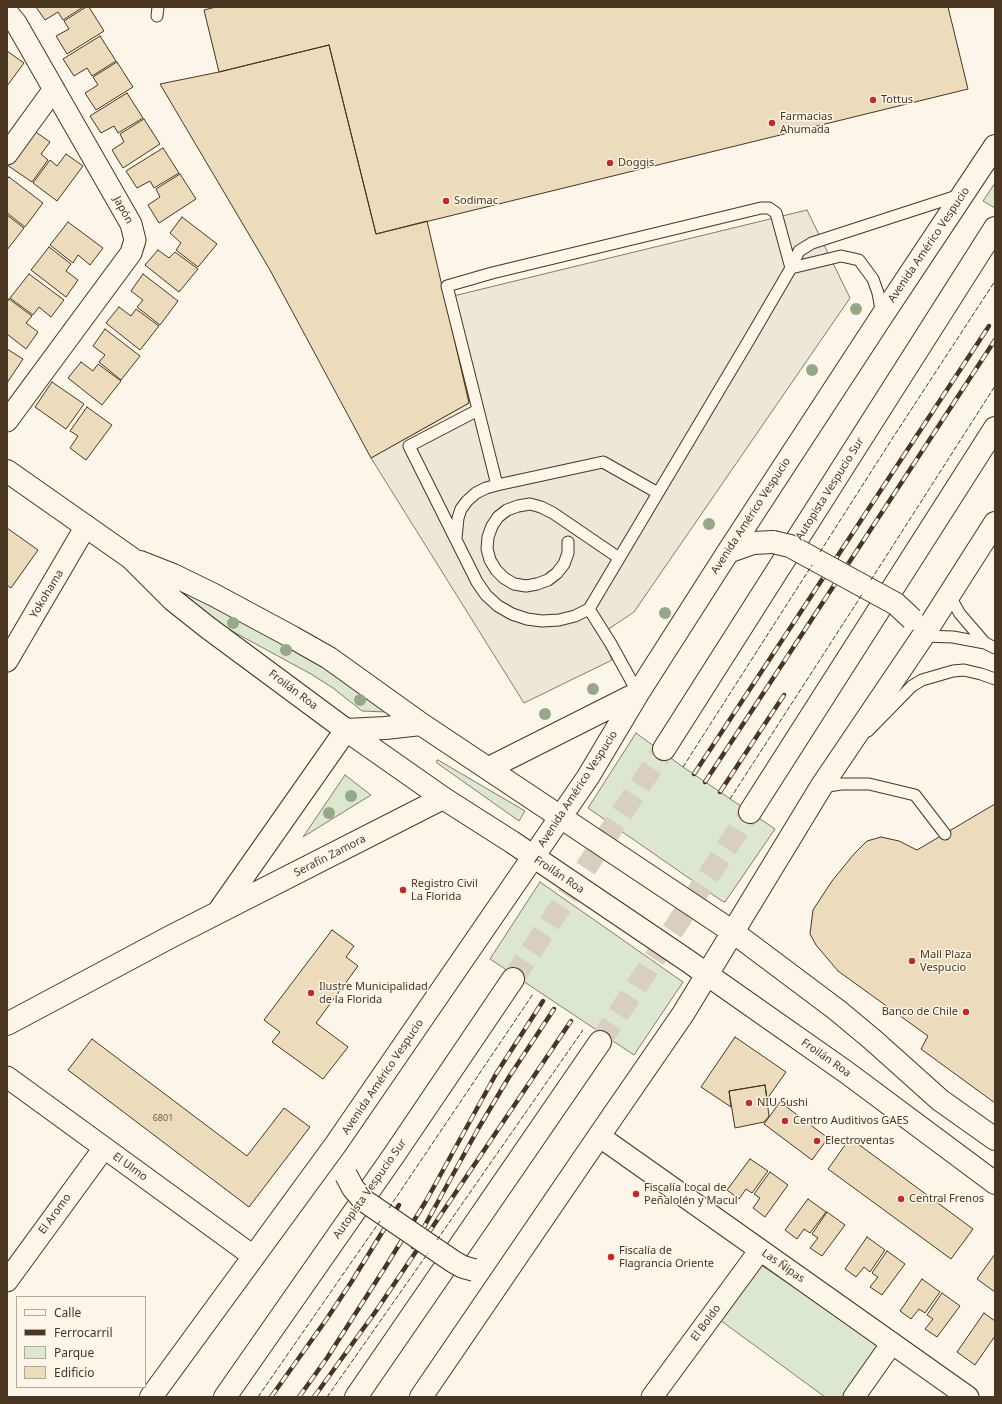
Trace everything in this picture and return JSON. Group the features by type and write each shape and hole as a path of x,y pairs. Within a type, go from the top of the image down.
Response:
{"main road":[{"name":"Avenida Américo Vespucio","path":"151,1397 336,1144 562,817 588,777 638,693 728,552 962,194 994,148"},
{"name":"Autopista Vespucio Sur","path":"664,749 995,228"},
{"path":"750,812 995,428"},
{"name":"Froilán Roa","path":"7,471 131,558 173,600 346,730 443,798 708,975 846,1072 995,1183"},
{"path":"421,1397 683,1014 841,756 917,627 949,595 995,523"},
{"path":"728,552 753,544 773,542 790,546 896,604 917,627"},
{"name":"Froilán Roa","path":"131,558 180,579 292,637 329,658 421,724 733,932 837,1010 940,1100 995,1139"},
{"path":"489,768 638,693"},
{"path":"346,730 421,724"},
{"name":"Serafín Zamora","path":"218,914 346,730"},
{"name":"Serafín Zamora","path":"7,1024 443,798"},
{"name":"Autopista Vespucio Sur","path":"225,1397 394,1155 513,979"},
{"path":"356,1397 600,1042"},
{"path":"336,1144 346,1175 353,1188 363,1200 462,1267 474,1270 492,1270 512,1265"}],"street":[{"name":"Japón","path":"7,12 16,23 131,224 135,240 131,253 7,420"},
{"path":"7,154 54,89"},
{"name":"Yokohama","path":"7,661 86,526"},
{"name":"El Ulmo","path":"7,1076 253,1256"},
{"name":"Las Ñipas","path":"599,1136 968,1397"},
{"name":"El Aromo","path":"7,1281 104,1148"},
{"name":"El Boldo","path":"652,1397 760,1250"},
{"path":"854,1397 892,1343"}],"lane":[{"path":"478,410 409,446 477,582 498,606 512,614 527,619 542,621 559,620 575,616 589,609 749,340 799,251 812,243 962,194"},
{"path":"498,485 447,286 492,273 761,208 769,208 776,213 790,268"},
{"path":"790,268 841,256 859,260 873,279 878,293 882,316"},
{"path":"456,538 458,518 461,509 467,501 476,493 486,488 498,485 604,462 658,493"},
{"path":"568,542 568,553 564,564 557,573 548,580 526,586 514,584 504,578 496,570 490,560 487,549 488,537 492,526 498,517 507,510 530,504 541,506 553,513 619,558"},
{"path":"949,595 960,614 990,646"},
{"path":"589,609 611,644 638,693"},
{"path":"917,627 990,646"},
{"path":"841,756 879,721 912,686 922,680 953,671 964,670 995,679"},
{"path":"821,787 840,784 869,784 916,795 945,834"}],"green space":[{"path":"995,183 995,208 983,201"},
{"path":"168,584 301,650 386,712 362,711 333,688 311,674 221,625"},
{"path":"636,733 683,767 775,829 725,902 588,808"},
{"path":"438,760 525,811 519,821 437,763 436,761"},
{"path":"345,775 371,795 303,837"},
{"path":"540,882 683,982 634,1055 490,959"},
{"path":"761,1265 882,1346 844,1397 825,1397 720,1320"}],"shaded area":[{"path":"807,210 850,298 634,612 601,634 612,660 524,703 371,458 469,403 445,298"}],"building":[{"path":"36,7 83,7 63,20 58,12 45,20"},
{"path":"86,7 89,7 104,31 67,54 56,36 69,29 64,21"},
{"path":"216,7 948,7 968,89 376,234 329,45 219,72 204,10"},
{"path":"100,36 116,61 92,76 87,68 74,76 63,59"},
{"path":"329,45 376,234 427,221 469,403 371,458 270,270 160,84 219,72"},
{"path":"7,51 24,63 7,86"},
{"path":"117,62 133,87 96,110 85,93 98,85 93,77"},
{"path":"127,93 143,118 118,133 114,126 101,133 90,116"},
{"path":"144,119 160,144 123,168 112,150 124,142 120,134"},
{"path":"33,130 50,142 41,154 48,160 32,182 7,165"},
{"path":"163,148 179,173 154,188 150,181 137,188 126,171"},
{"path":"66,154 83,166 57,201 33,183 50,160 57,166"},
{"path":"180,174 196,199 159,223 148,205 160,197 156,189"},
{"path":"9,177 43,203 25,227 7,213 7,179"},
{"path":"7,215 24,228 7,250"},
{"path":"182,217 217,244 198,267 176,250 181,243 170,233"},
{"path":"68,222 103,248 90,265 78,255 73,263 50,245"},
{"path":"49,247 71,264 66,271 78,280 66,297 31,270"},
{"path":"158,250 169,258 175,252 198,269 179,292 145,265"},
{"path":"29,274 64,300 51,317 39,307 33,315 10,298"},
{"path":"143,274 178,301 160,325 137,307 143,300 131,291"},
{"path":"9,299 32,316 26,323 38,332 26,349 7,334 7,302"},
{"path":"119,307 131,316 136,309 159,326 140,350 106,323"},
{"path":"105,329 140,356 121,380 99,362 105,355 93,346"},
{"path":"7,349 23,359 7,383"},
{"path":"81,362 93,371 98,364 121,381 102,405 68,378"},
{"path":"52,382 84,404 66,429 35,407"},
{"path":"87,407 112,425 86,460 70,448 78,436 70,431"},
{"path":"7,528 38,550 11,588 7,585"},
{"name":"Mall Plaza Vespucio","path":"995,804 995,1103 921,1049 928,1036 838,971 816,945 810,934 813,910 832,881 854,854 867,841 881,837 899,841 917,850"},
{"name":"Ilustre Municipalidad de la Florida","path":"332,930 354,946 346,957 358,966 316,1023 348,1047 323,1079 272,1042 280,1032 264,1020"},
{"path":"735,1037 786,1072 767,1099 765,1085 729,1091 731,1107 701,1087"},
{"path":"92,1039 247,1156 284,1108 310,1127 249,1207 68,1070"},
{"name":"NIU Sushi","path":"765,1085 769,1116 764,1122 735,1128 729,1091"},
{"path":"780,1102 828,1138 812,1160 764,1124"},
{"name":"Central Frenos","path":"850,1138 973,1229 951,1259 828,1169"},
{"path":"750,1159 768,1171 752,1193 746,1189 739,1199 727,1190"},
{"path":"770,1172 788,1185 765,1217 753,1208 760,1198 754,1194"},
{"path":"808,1199 826,1212 810,1233 804,1229 797,1239 785,1230"},
{"path":"827,1212 845,1225 822,1256 810,1248 818,1238 812,1234"},
{"path":"867,1237 885,1250 870,1272 864,1267 856,1277 845,1269"},
{"path":"887,1251 905,1264 882,1295 870,1287 878,1277 872,1273"},
{"path":"995,1254 995,1292 977,1279"},
{"path":"922,1279 940,1292 925,1313 919,1309 911,1319 900,1311"},
{"path":"942,1293 960,1306 937,1337 925,1329 933,1319 927,1315"},
{"path":"984,1313 995,1321 995,1336 975,1365 957,1352"}],"tunnel":[{"path":"513,979 664,749"},
{"path":"600,1042 750,812"}],"railway":[{"path":"694,774 989,326"},
{"path":"705,782 995,340"},
{"path":"720,792 784,695"},
{"path":"299,1397 327,1358 386,1266 426,1201 496,1074 543,1001"},
{"path":"413,1247 478,1129 509,1077 554,1009"},
{"path":"314,1397 376,1311 571,1021"},
{"path":"271,1397 326,1320 399,1205"}],"fence":[{"path":"820,552 995,281"},
{"path":"871,580 995,386"},
{"path":"683,767 812,565"},
{"path":"730,799 863,593"},
{"path":"389,1208 533,994"},
{"path":"437,1240 583,1030"},
{"path":"258,1397 380,1221"},
{"path":"327,1397 428,1253"}],"place":[{"name":"Tottus","path":"873,100"},
{"name":"Farmacias Ahumada","path":"772,123"},
{"name":"Doggis","path":"610,163"},
{"name":"Sodimac","path":"446,201"},
{"name":"Registro Civil La Florida","path":"403,890"},
{"name":"Mall Plaza Vespucio","path":"912,961"},
{"name":"Ilustre Municipalidad de la Florida","path":"311,993"},
{"name":"Banco de Chile","path":"966,1012"},
{"name":"NIU Sushi","path":"749,1103"},
{"name":"Centro Auditivos GAES","path":"785,1121"},
{"name":"Electroventas","path":"817,1141"},
{"name":"Fiscalía Local de Peñalolén y Macul","path":"636,1194"},
{"name":"Central Frenos","path":"901,1199"},
{"name":"Fiscalía de Flagrancia Oriente","path":"611,1257"}]}
